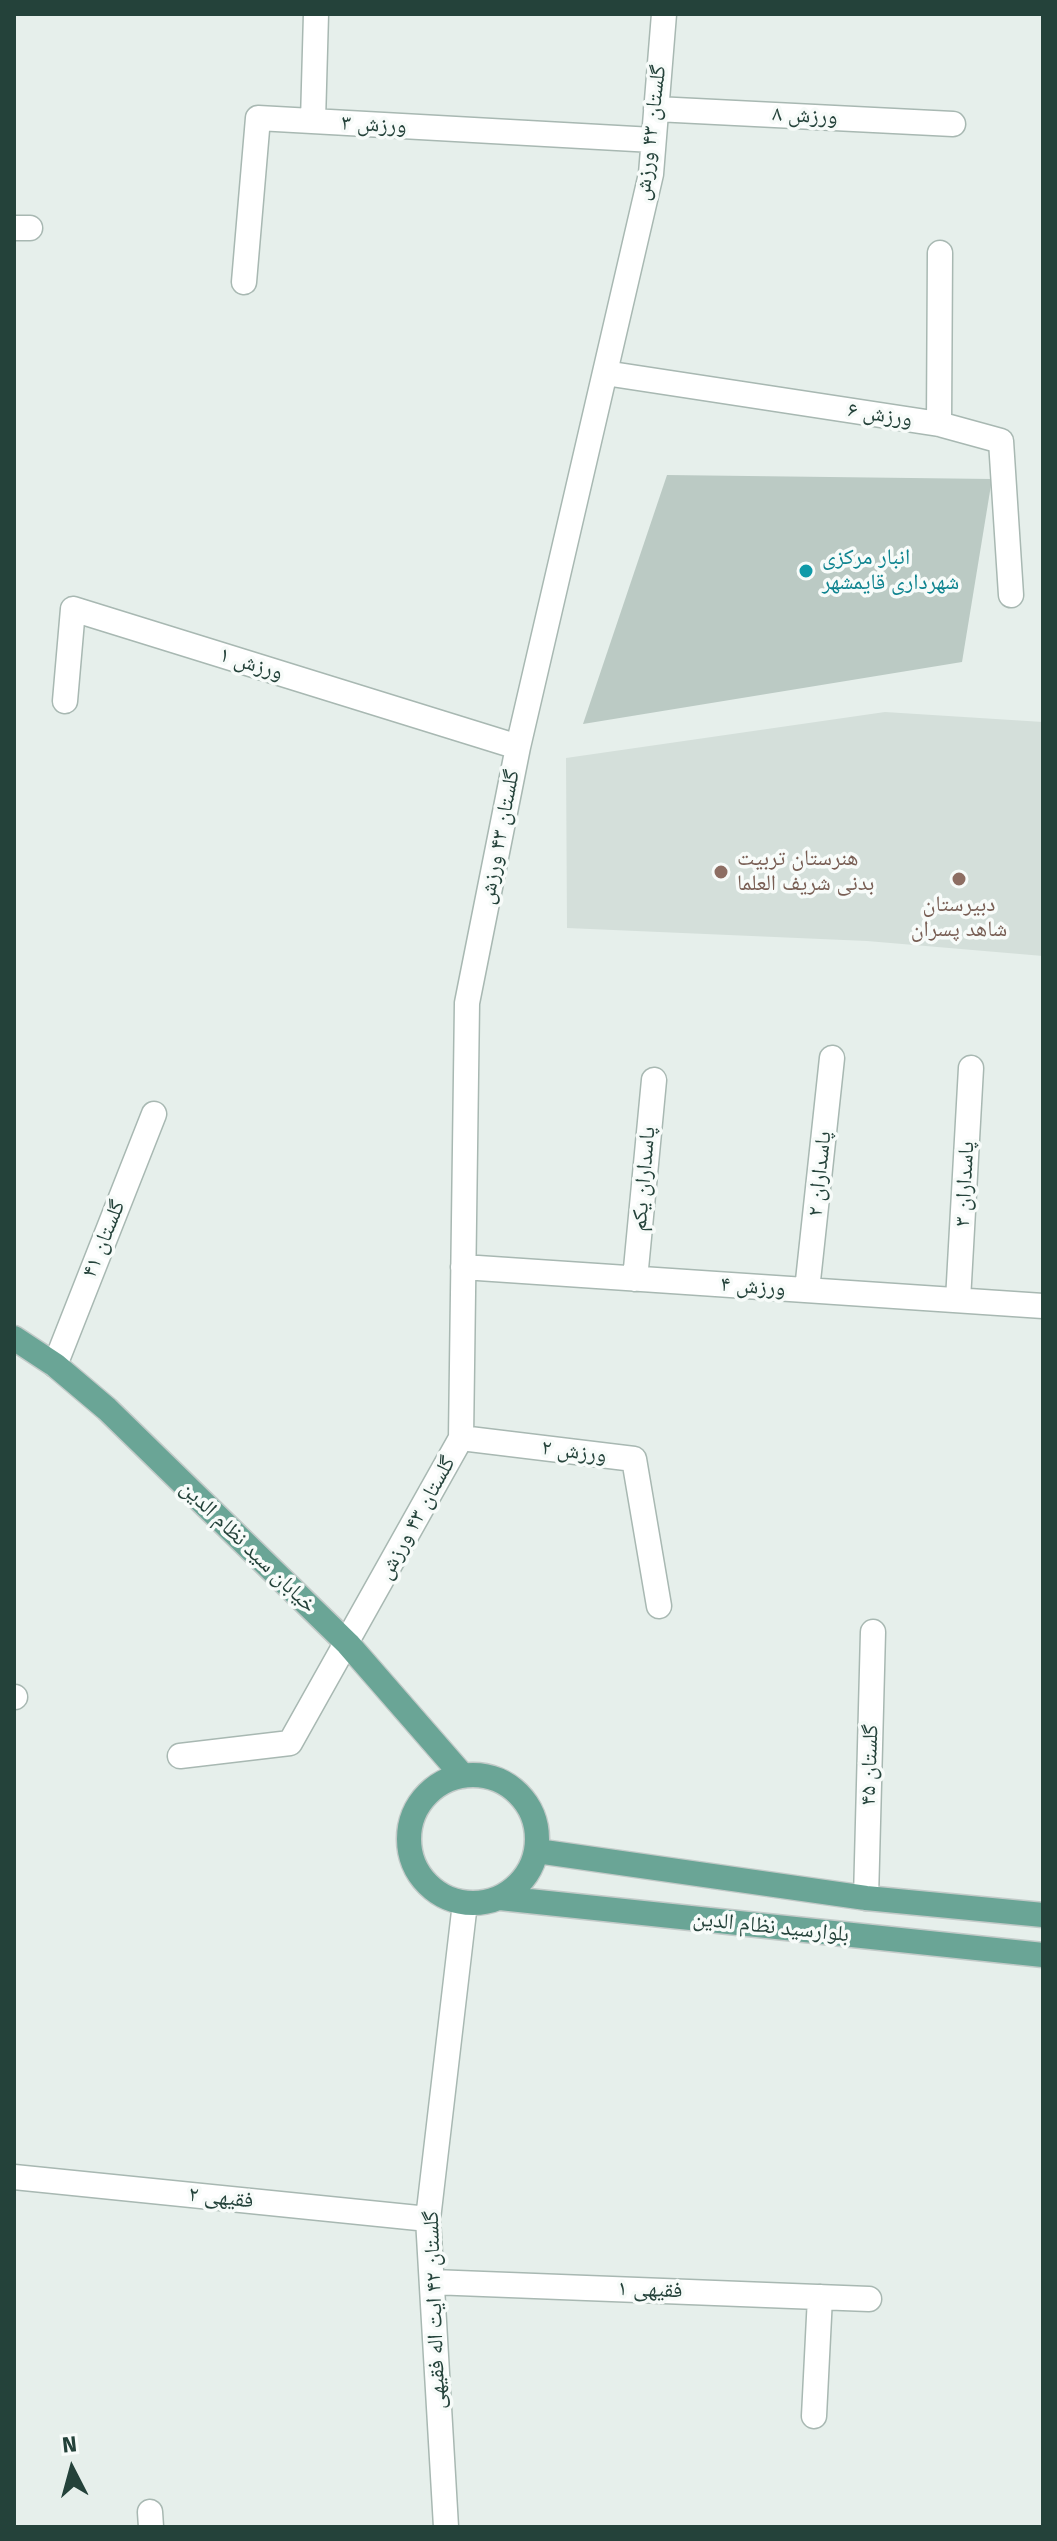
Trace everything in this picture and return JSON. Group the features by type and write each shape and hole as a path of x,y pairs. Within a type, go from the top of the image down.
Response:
{"main road":[{"name":"خیابان سید نظام الدین","path":"14,1338 55,1365 107,1409 348,1644 463,1776"},
{"path":"463,1776 483,1776 503,1782 520,1794 532,1811 538,1831 537,1851 524,1878 500,1898 465,1903 445,1897 429,1886 410,1850 410,1830 416,1811 427,1795 443,1782 463,1776"},
{"name":"بلوارسید نظام الدین","path":"537,1851 866,1898 1043,1915"},
{"name":"بلوارسید نظام الدین","path":"500,1898 1043,1955"}],"street":[{"path":"313,121 316,14"},
{"name":"گلستان ۴۳ ورزش","path":"180,1756 290,1743 461,1438 467,1003 518,747 651,174 664,14"},
{"name":"ورزش ۸","path":"656,109 953,124"},
{"name":"ورزش ۳","path":"244,282 258,118 653,140"},
{"path":"939,424 940,253"},
{"name":"ورزش ۶","path":"605,373 939,424 1001,441 1011,595"},
{"name":"ورزش ۱","path":"65,701 73,609 518,747"},
{"name":"پاسداران ۲","path":"807,1290 832,1058"},
{"name":"پاسداران ۳","path":"958,1300 971,1068"},
{"name":"پاسداران یکم","path":"635,1279 654,1080"},
{"name":"گلستان ۴۱","path":"55,1365 154,1114"},
{"name":"ورزش ۴","path":"463,1267 1043,1306"},
{"name":"ورزش ۲","path":"461,1438 634,1459 659,1606"},
{"name":"گلستان ۴۵","path":"866,1898 873,1632"},
{"name":"گلستان ۴۲ ایت اله فقیهی","path":"446,2527 428,2219 465,1903"},
{"name":"فقیهی ۲","path":"14,2177 428,2219"},
{"name":"فقیهی ۱","path":"432,2282 869,2299"},
{"path":"814,2416 820,2297"}],"shaded area":[{"name":"هنرستان تربیت بدنی شریف العلما","path":"885,712 1043,722 1043,956 867,941 567,928 566,758"}],"building":[{"name":"انبار مرکزی شهرداری قایمشهر","path":"667,475 992,479 962,662 583,724"}],"place":[{"name":"انبار مرکزی شهرداری قایمشهر","path":"806,571"},
{"name":"هنرستان تربیت بدنی شریف العلما","path":"721,872"},
{"name":"دبیرستان شاهد پسران","path":"959,879"}]}
